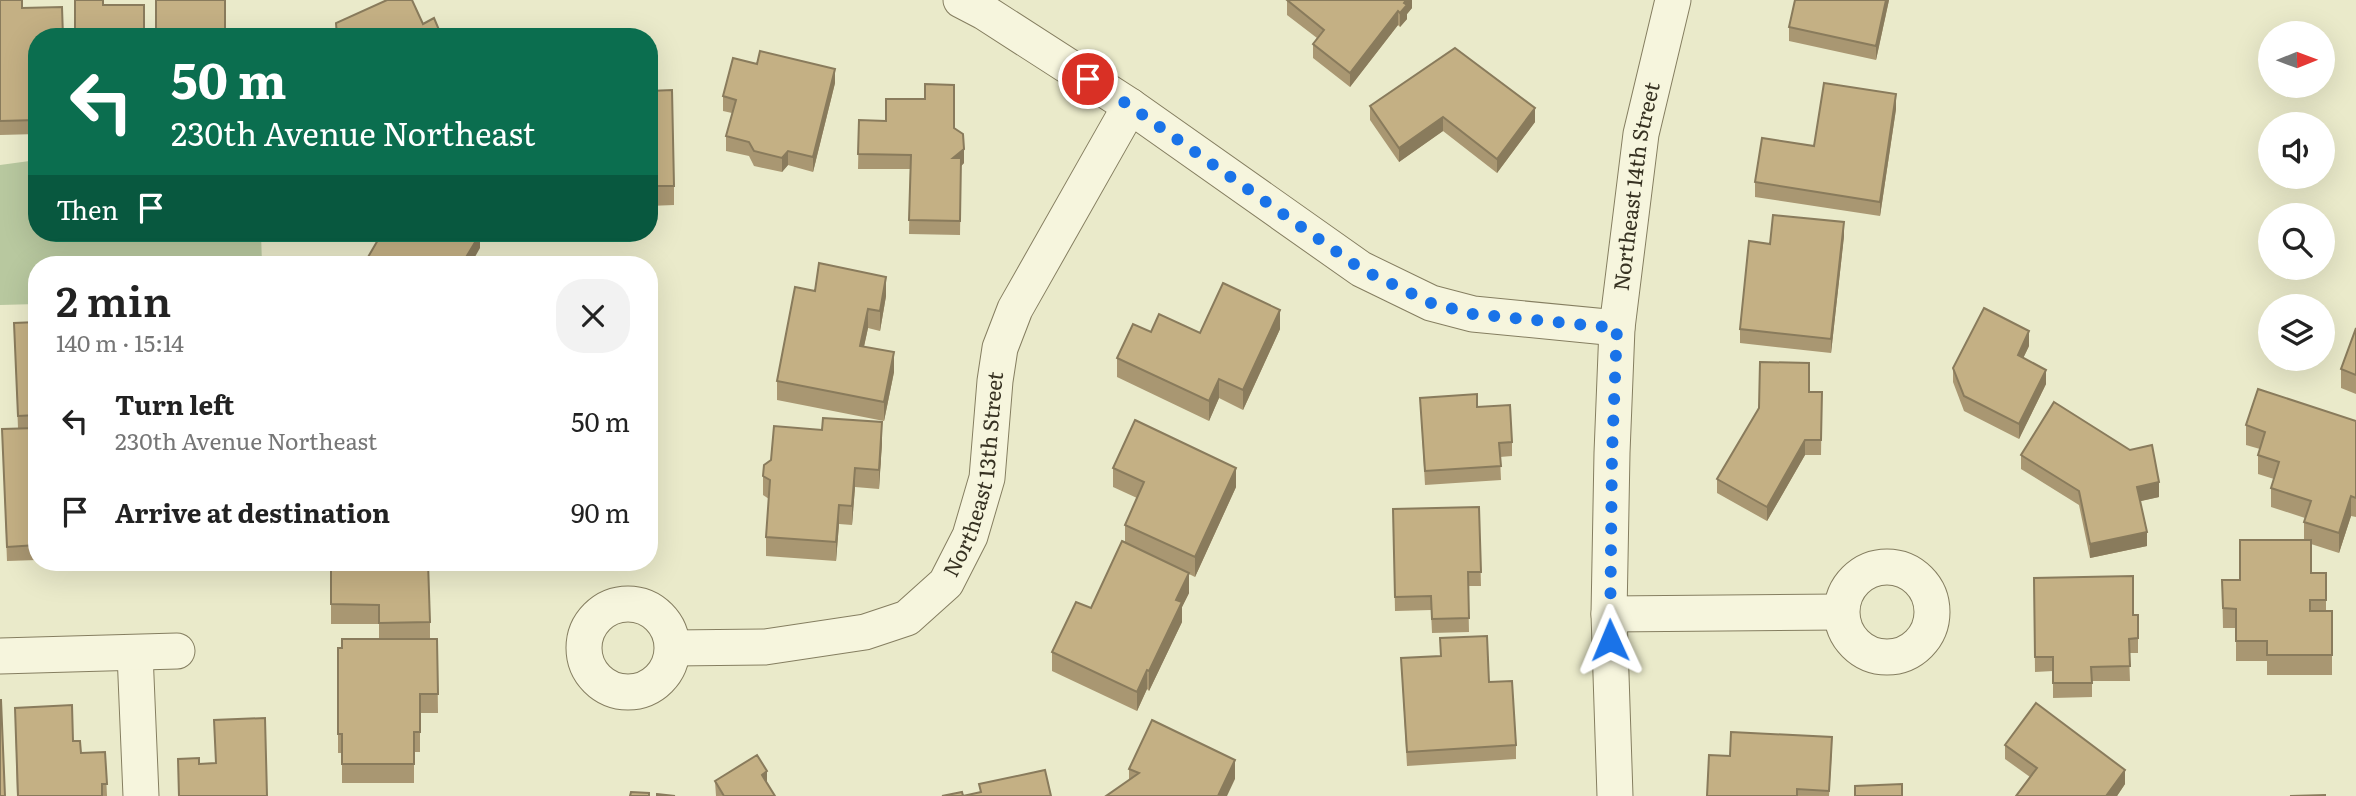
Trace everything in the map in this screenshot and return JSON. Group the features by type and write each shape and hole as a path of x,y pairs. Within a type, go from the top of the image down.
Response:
{"street":[{"path":"961,0 1130,106 1361,269 1431,303 1473,314 1617,328"},
{"name":"Northeast 14th Street","path":"1615,796 1609,614 1617,328 1641,134 1673,0"},
{"name":"Northeast 13th Street","path":"673,648 765,647 865,632 907,618 946,583 970,536 987,478 996,370 1000,348 1015,309 1130,106"},
{"path":"1609,614 1840,612"},
{"path":"0,656 177,651"},
{"path":"135,653 141,796"}],"green space":[{"path":"28,161 28,242 261,242 262,256 28,256 28,304 0,305 0,165"}],"building":[{"path":"0,0 22,0 22,8 62,7 63,28 28,28 28,120 0,121"},
{"path":"75,0 103,0 103,5 144,5 144,28 75,28"},
{"path":"156,0 225,0 225,28 156,28"},
{"path":"387,0 412,0 423,24 434,18 438,28 336,28 336,23"},
{"path":"1287,0 1406,0 1404,3 1407,5 1400,13 1398,11 1350,73 1313,44 1324,30"},
{"path":"1795,0 1886,0 1876,46 1789,27"},
{"path":"1455,48 1535,108 1497,159 1443,117 1399,148 1370,106"},
{"path":"760,51 835,69 813,157 788,151 782,158 754,151 749,142 726,136 736,100 723,96 733,58 757,64"},
{"path":"1824,83 1896,94 1880,202 1755,182 1762,138 1814,146"},
{"path":"925,84 954,85 954,128 963,134 964,149 953,158 961,158 960,221 909,220 911,155 858,154 859,120 886,121 886,99 925,99"},
{"path":"672,90 674,186 658,186 658,91"},
{"path":"1773,215 1844,222 1831,339 1740,329 1749,241 1770,244"},
{"path":"377,242 475,242 467,256 369,256"},
{"path":"819,263 886,277 880,311 868,309 860,346 894,352 884,402 777,381 795,287 815,291"},
{"path":"1223,283 1280,310 1243,390 1219,379 1209,401 1117,358 1133,324 1151,332 1159,314 1200,333"},
{"path":"1984,308 2029,331 2018,355 2046,370 2019,424 1964,396 1953,368"},
{"path":"28,322 28,415 18,416 14,323"},
{"path":"2356,328 2356,375 2341,369"},
{"path":"1760,362 1809,363 1809,392 1822,392 1821,440 1805,440 1767,507 1717,479 1759,408"},
{"path":"2258,389 2356,421 2356,498 2351,496 2339,533 2304,522 2311,501 2271,488 2279,462 2258,455 2265,432 2246,425"},
{"path":"1477,394 1477,407 1510,405 1512,442 1499,443 1501,466 1425,471 1420,398"},
{"path":"2054,402 2130,450 2152,445 2159,482 2137,487 2147,532 2090,544 2079,491 2021,455"},
{"path":"823,418 882,422 879,470 855,468 852,506 839,505 836,542 766,537 770,480 763,476 764,465 771,460 774,426 822,430"},
{"path":"1135,420 1236,468 1195,557 1125,525 1144,482 1113,468"},
{"path":"28,428 28,546 7,547 2,429"},
{"path":"1479,507 1481,572 1468,572 1469,618 1432,619 1431,596 1395,597 1393,509"},
{"path":"2240,540 2311,540 2311,573 2326,573 2326,600 2310,600 2310,611 2332,611 2332,655 2267,655 2267,641 2236,641 2236,609 2223,608 2222,580 2240,580"},
{"path":"1122,541 1189,573 1176,600 1182,602 1137,692 1052,652 1076,602 1091,608"},
{"path":"331,571 428,571 430,622 379,623 379,605 331,604"},
{"path":"2133,576 2133,615 2138,615 2138,638 2129,639 2130,666 2091,667 2092,683 2053,683 2053,657 2035,657 2034,578"},
{"path":"1487,636 1489,682 1512,681 1516,745 1407,752 1401,658 1441,656 1440,638"},
{"path":"342,639 437,639 438,694 420,694 420,732 414,732 414,764 342,764 342,734 338,734 338,648 342,648"},
{"path":"1,700 5,796 0,796"},
{"path":"2036,703 2125,770 2106,796 2016,796 2037,768 2005,745"},
{"path":"72,705 73,741 80,741 81,753 105,752 107,784 102,784 102,796 18,796 15,708"},
{"path":"265,718 267,796 179,796 178,759 199,758 199,764 216,763 214,720"},
{"path":"1152,720 1235,760 1218,796 1106,796 1139,773 1129,769"},
{"path":"1731,732 1832,737 1829,791 1797,789 1797,796 1707,796 1709,755 1730,756"},
{"path":"757,755 767,771 762,775 775,796 724,796 715,781"},
{"path":"1045,770 1051,796 963,796 981,792 979,784"},
{"path":"1902,784 1902,796 1855,796 1855,786"},
{"path":"631,792 649,793 649,796 630,796"},
{"path":"962,792 963,796 942,796"}],"route":[{"path":"1088,79 1361,269 1431,303 1473,314 1617,328 1612,453 1610,640"}]}
